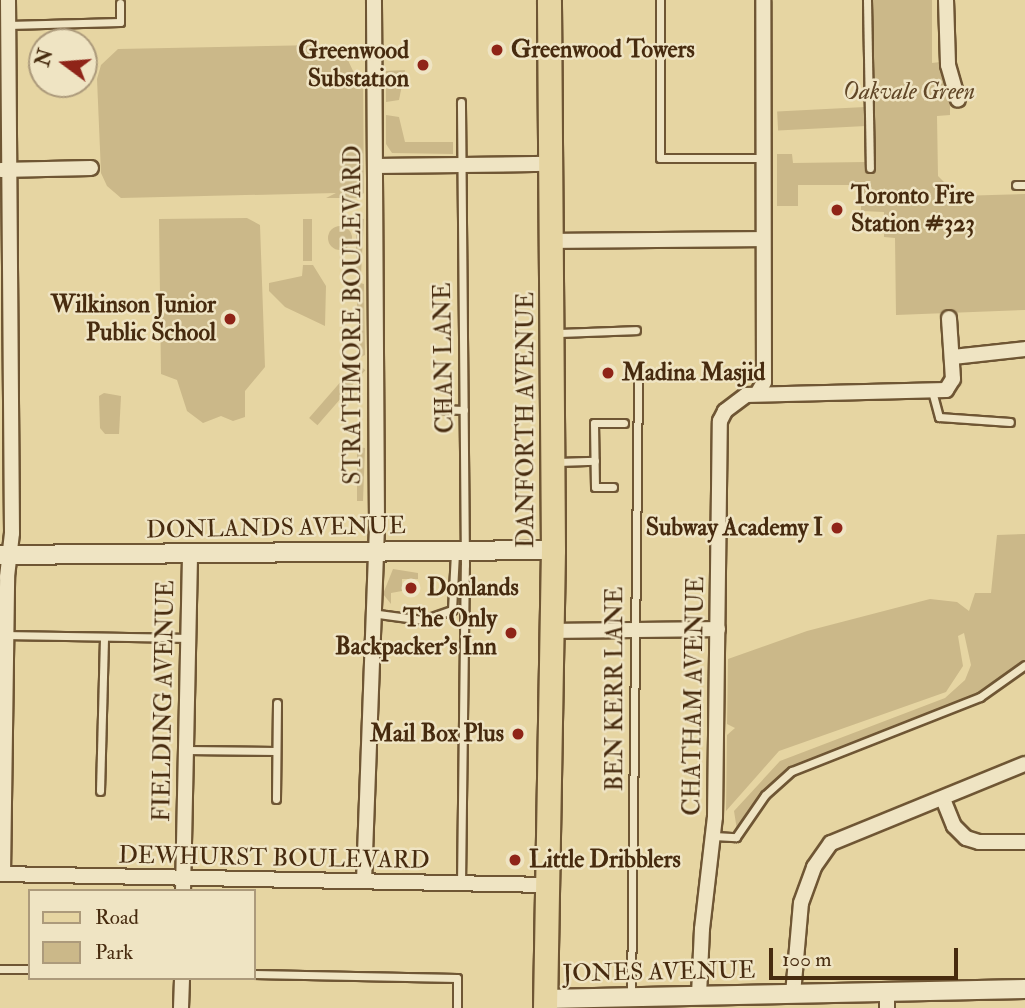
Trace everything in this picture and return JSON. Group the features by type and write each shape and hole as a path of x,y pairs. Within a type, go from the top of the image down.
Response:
{"main road":[{"name":"DANFORTH AVENUE","path":"546,1003 553,550 549,0"}],"street":[{"path":"2,874 6,635 4,170 8,0"},
{"name":"STRATHMORE BOULEVARD","path":"364,881 373,552 374,0"},
{"path":"757,394 764,382 763,0"},
{"path":"946,0 948,65 958,100"},
{"path":"375,166 550,164"},
{"path":"4,170 91,168"},
{"path":"551,241 763,239"},
{"path":"757,394 939,390 952,387 953,357 948,318"},
{"path":"953,357 1025,349"},
{"name":"CHATHAM AVENUE","path":"699,995 702,929 714,836 720,421 736,400 757,394"},
{"name":"DONLANDS AVENUE","path":"4,555 553,550"},
{"name":"FIELDING AVENUE","path":"183,885 190,554"},
{"path":"552,631 718,629"},
{"path":"793,994 801,903 822,854 850,832 943,799 1025,764"},
{"path":"943,799 954,826 966,838 979,842 1025,842"},
{"name":"DEWHURST BOULEVARD","path":"2,874 183,885 364,881 547,885"},
{"path":"181,1008 182,980"},
{"name":"JONES AVENUE","path":"546,1003 699,995 722,1001 793,994 887,1000 1025,989"}],"lane":[{"path":"660,0 660,158 763,158"},
{"path":"867,0 870,168"},
{"path":"8,25 120,22 120,3"},
{"name":"CHAN LANE","path":"460,550 464,410 461,102"},
{"path":"552,333 636,330"},
{"name":"BEN KERR LANE","path":"631,998 638,380"},
{"path":"939,390 939,417 1010,422"},
{"path":"438,409 464,410"},
{"path":"613,487 595,487 594,423 624,422"},
{"path":"553,462 595,461"},
{"path":"370,613 424,620 449,613 454,606 460,550"},
{"path":"460,550 461,884"},
{"path":"6,635 188,638"},
{"path":"100,791 104,638"},
{"path":"714,836 736,837 765,795 792,771 980,697 1025,665"},
{"path":"276,799 277,703"},
{"path":"184,750 276,751"},
{"path":"0,969 28,969"},
{"path":"256,974 457,978 457,1008"}],"green space":[{"name":"Oakvale Green","path":"869,0 932,0 932,63 940,62 950,102 950,115 937,116 938,176 958,196 1025,194 1025,310 896,315 895,238 884,237 884,212 861,211 861,185 798,185 798,206 777,206 777,154 792,154 793,163 866,162 866,170 873,170"},
{"path":"319,45 346,56 354,73 363,78 364,193 357,198 326,198 336,193 121,198 107,186 101,173 98,98 101,65 118,49"},
{"path":"405,70 399,100 386,102 386,71"},
{"path":"865,107 866,126 778,131 777,112"},
{"path":"386,115 399,117 405,142 453,142 453,154 392,153 386,144"},
{"path":"247,218 260,225 265,367 245,391 245,417 233,421 221,416 203,423 187,411 177,380 161,374 159,219"},
{"path":"356,218 364,219 361,273 356,273"},
{"path":"303,219 312,219 312,261 303,261"},
{"path":"340,226 351,233 352,238 345,249 340,250 329,243 328,238 335,227"},
{"path":"303,265 313,265 326,286 325,326 285,307 269,291 269,283 302,276"},
{"path":"357,282 364,284 365,355 357,359"},
{"path":"357,363 365,370 317,425 309,418"},
{"path":"104,393 121,396 119,434 105,434 100,428 99,396"},
{"path":"357,447 365,448 363,501 357,501"},
{"path":"1025,534 1025,660 976,695 792,768 760,796 737,830 734,811 780,761 945,698 965,680 971,665 964,633 958,636 963,666 946,692 779,751 726,811 727,735 735,728 727,724 728,659 807,631 930,599 957,602 969,611 975,593 991,593 997,535"},
{"path":"393,569 418,573 418,579 402,579 402,591 391,593 391,604 383,594"}],"place":[{"name":"Greenwood Towers","path":"497,50"},
{"name":"Greenwood Substation","path":"423,65"},
{"name":"Toronto Fire Station #323","path":"837,210"},
{"name":"Wilkinson Junior Public School","path":"230,319"},
{"name":"Madina Masjid","path":"608,373"},
{"name":"Subway Academy I","path":"837,528"},
{"name":"Donlands","path":"411,588"},
{"name":"The Only Backpacker's Inn","path":"511,633"},
{"name":"Mail Box Plus","path":"518,734"},
{"name":"Little Dribblers","path":"515,860"}]}
